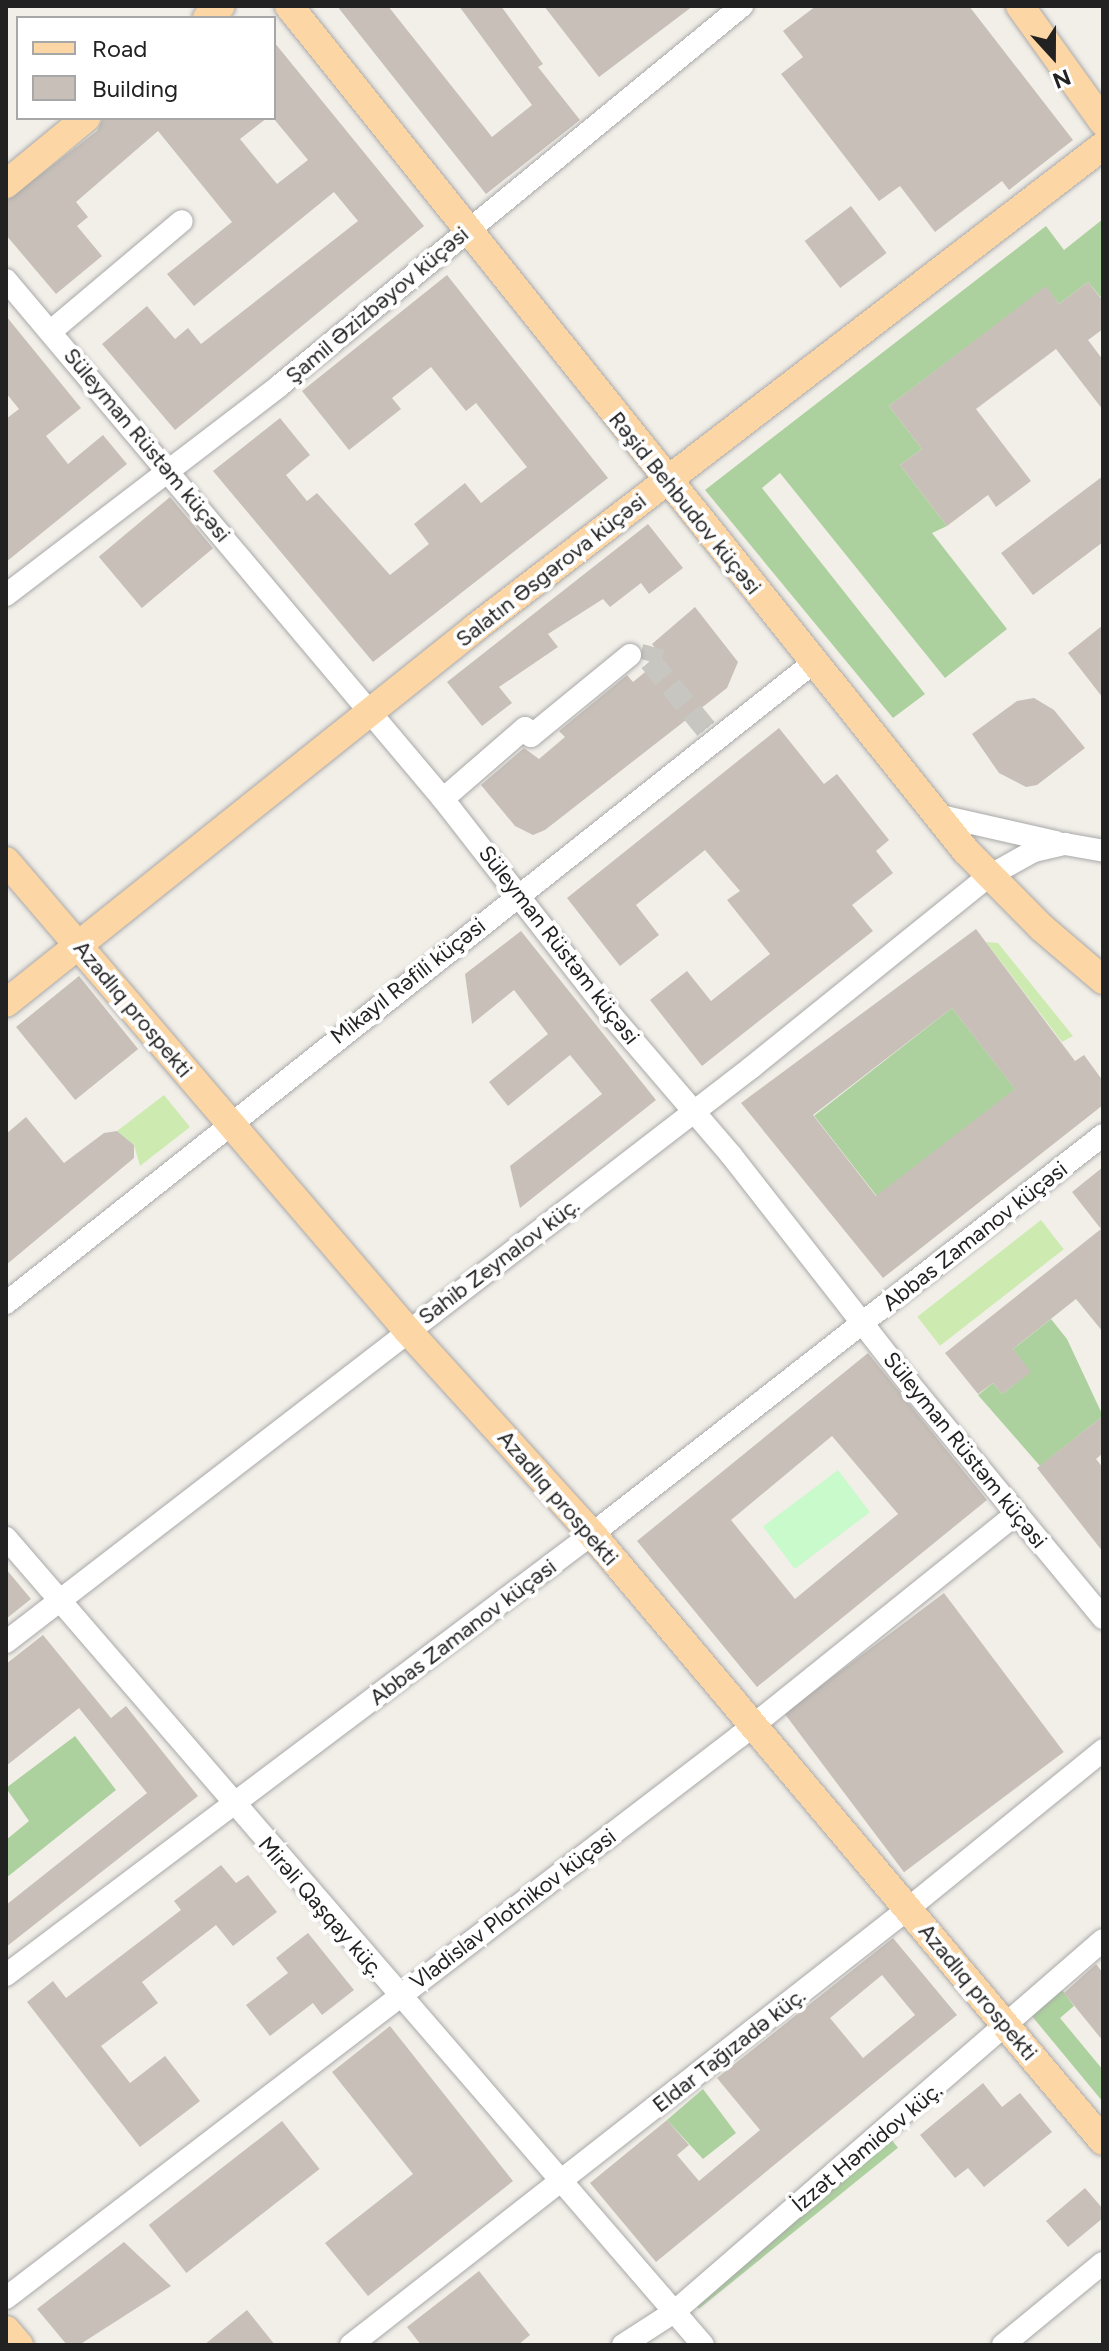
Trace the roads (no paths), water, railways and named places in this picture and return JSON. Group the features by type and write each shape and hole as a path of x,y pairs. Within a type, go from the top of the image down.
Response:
{"main road":[{"name":"Rəşid Behbudov küçəsi","path":"289,6 936,815 989,876 1103,980"},
{"path":"1020,6 1103,122"},
{"path":"6,184 84,120"},
{"name":"Salatın Əsgərova küçəsi","path":"6,1003 370,711 1103,146"},
{"name":"Azadlıq prospekti","path":"6,861 408,1331 592,1534 750,1728 909,1909 1103,2141"},
{"path":"6,2330 19,2345"}],"street":[{"name":"Şamil Əzizbəyov küçəsi","path":"6,595 279,386 742,6"},
{"path":"50,332 182,221"},
{"name":"Süleyman Rüstəm küçəsi","path":"6,280 168,468 443,799 1016,1514 1103,1618"},
{"path":"443,799 525,728 531,736 630,655"},
{"name":"Mikayıl Rəfili küçəsi","path":"6,1303 228,1122 813,663"},
{"path":"936,815 1103,851"},
{"name":"Sahib Zeynalov küç.","path":"6,1642 695,1111 989,876 1034,851 1065,844"},
{"name":"Abbas Zamanov küçəsi","path":"6,1975 592,1534 1103,1135"},
{"name":"Vladislav Plotnikov küçəsi","path":"6,2298 750,1728 1016,1514"},
{"name":"Mirəli Qaşqay küç.","path":"6,1538 233,1806 703,2345"},
{"name":"Eldar Tağızadə küç.","path":"351,2345 909,1909 1103,1750"},
{"name":"İzzət Həmidov küç.","path":"623,2345 674,2312 1103,1940"},
{"path":"1003,2345 1103,2263"}],"tunnel":[{"path":"654,647 650,661 716,741"}]}
